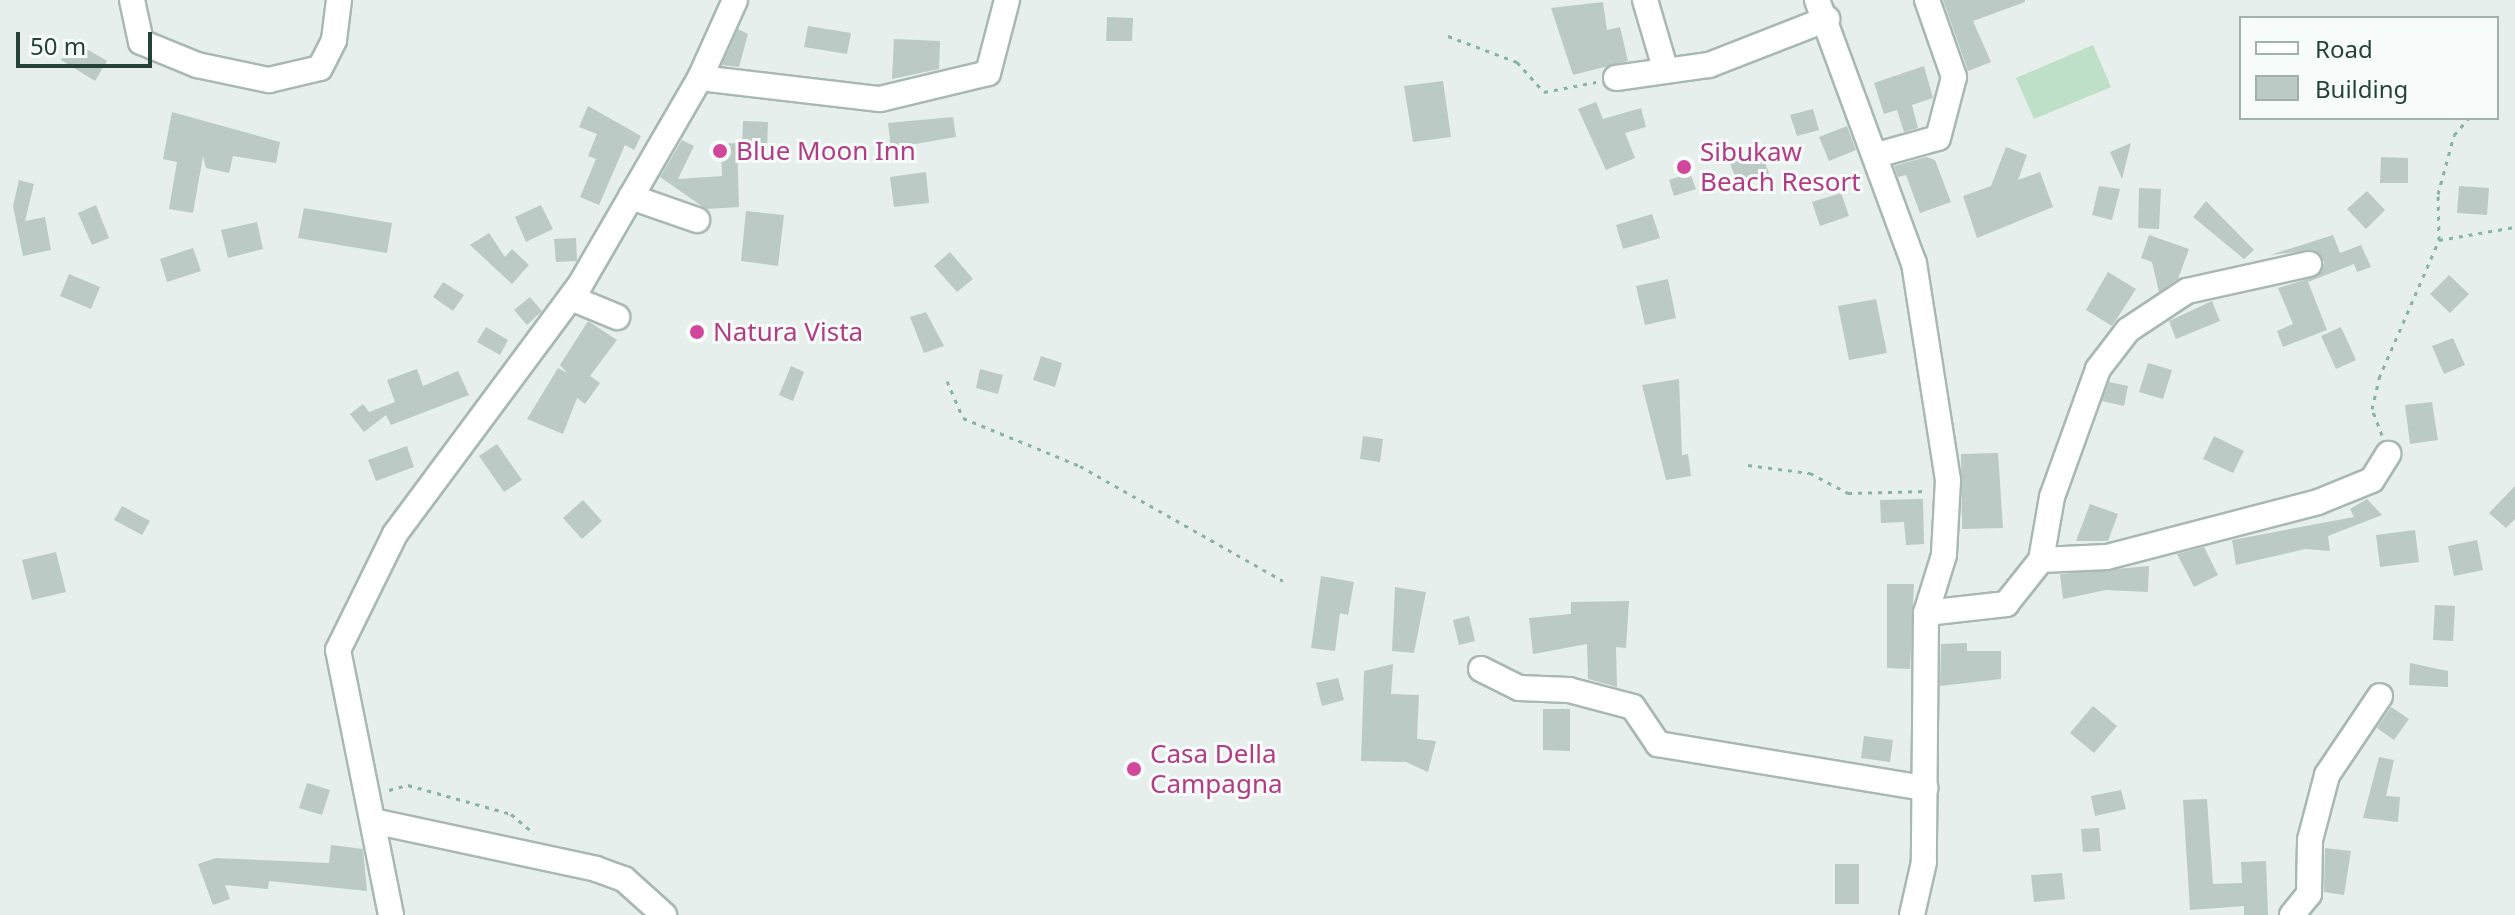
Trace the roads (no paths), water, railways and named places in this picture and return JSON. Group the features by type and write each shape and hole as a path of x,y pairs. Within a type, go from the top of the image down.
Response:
{"street":[{"path":"132,0 141,42 197,65 269,80 320,68 334,40 339,0"},
{"path":"391,915 338,650 395,534 571,298 700,78 735,0"},
{"path":"700,78 880,99 988,73 1007,0"},
{"path":"1645,0 1665,68"},
{"path":"1877,155 1938,138 1954,77 1927,0"},
{"path":"1616,78 1665,68 1709,65 1822,10 1877,155 1929,335 1948,491 1944,555 1926,613 1924,862 1912,915"},
{"path":"631,197 697,220"},
{"path":"1926,613 2006,604 2041,560 2052,497 2098,369 2128,330 2187,291 2309,264"},
{"path":"571,298 617,317"},
{"path":"2041,560 2107,557 2318,502 2372,480 2388,454"},
{"path":"1481,669 1519,688 1569,690 1633,707 1658,744 1925,788"},
{"path":"2292,915 2309,894 2310,840 2327,775 2380,696"},
{"path":"373,821 596,869 624,879 664,915"}],"place":[{"name":"Blue Moon Inn","path":"720,151"},
{"name":"Sibukaw Beach Resort","path":"1684,167"},
{"name":"Natura Vista","path":"697,332"},
{"name":"Casa Della Campagna","path":"1134,769"}]}
